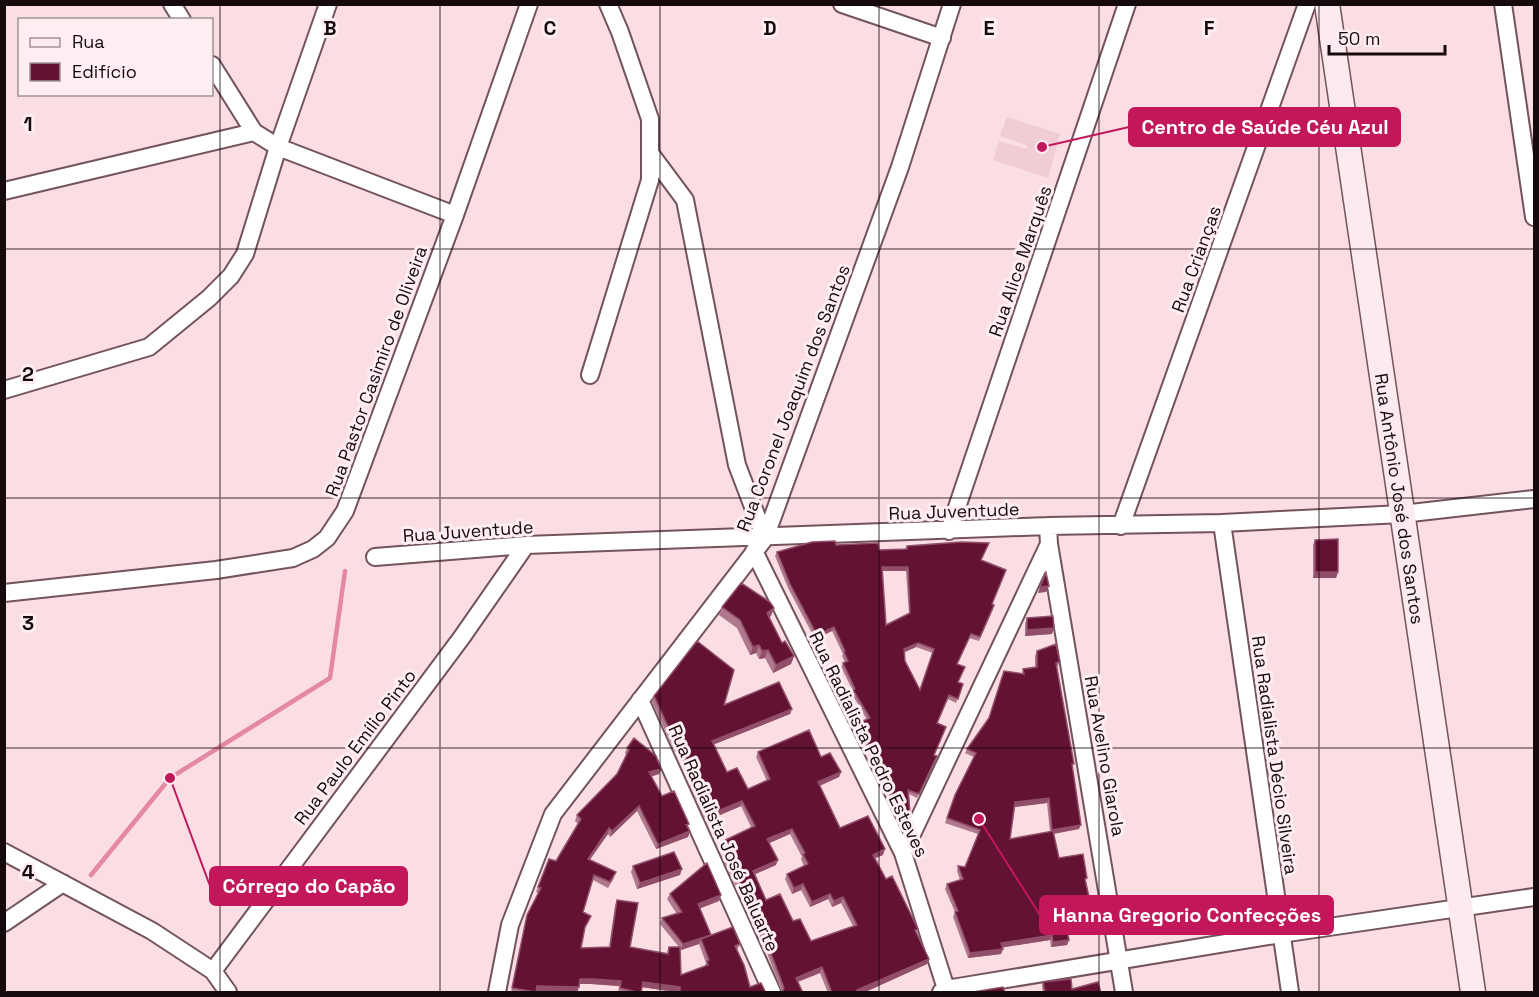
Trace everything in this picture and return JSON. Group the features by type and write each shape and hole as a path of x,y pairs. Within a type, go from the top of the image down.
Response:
{"street":[{"path":"172,4 181,18"},
{"path":"4,390 149,347 209,298 231,276 245,254 278,147 328,4"},
{"name":"Rua Pastor Casimiro de Oliveira","path":"4,593 251,566 293,558 312,549 327,538 345,511 455,215 529,4"},
{"path":"590,375 651,180 650,119 608,4"},
{"path":"842,4 942,38"},
{"name":"Rua Coronel Joaquim dos Santos","path":"497,993 510,926 553,814 759,544 900,167 952,4"},
{"name":"Rua Alice Marquês","path":"949,531 1127,4"},
{"name":"Rua Crianças","path":"1121,526 1306,4"},
{"name":"Rua Antônio José dos Santos","path":"1327,4 1473,993"},
{"path":"1503,4 1534,217"},
{"path":"213,67 254,132 278,147 455,215"},
{"path":"4,191 254,132"},
{"path":"650,153 685,200 737,465 759,544"},
{"name":"Rua Juventude","path":"375,557 526,545 759,544 1048,526 1222,523 1402,514 1534,499"},
{"name":"Rua Radialista Décio Silveira","path":"1222,523 1290,993"},
{"name":"Rua Avelino Giarola","path":"1048,526 1049,544 1124,993"},
{"name":"Rua Radialista Pedro Esteves","path":"759,544 903,853 945,991"},
{"path":"903,853 1049,544"},
{"name":"Rua Paulo Emílio Pinto","path":"213,971 462,637 526,545"},
{"name":"Rua Radialista José Baluarte","path":"640,700 772,993"},
{"path":"4,852 152,931 213,971 228,993"},
{"path":"4,923 63,883"},
{"path":"945,991 1281,934 1534,897"}],"shaded area":[{"path":"1007,117 1060,134 1048,178 993,160 999,141 1027,149 1027,145 1000,136"}],"building":[{"path":"1338,539 1338,572 1315,572 1315,540"},
{"path":"835,541 836,545 878,543 879,550 961,542 989,543 981,560 1006,570 980,637 971,634 957,664 965,667 958,682 963,684 958,699 949,695 937,723 946,727 934,755 937,756 919,794 908,790 910,813 905,822 858,723 870,718 853,690 855,689 843,663 848,661 845,651 834,627 817,635 790,584 777,552 812,542","holes":["882,567 908,567 910,613 886,625","918,643 934,649 920,690 905,661 904,649"]},
{"path":"1046,573 1049,586 1040,587"},
{"path":"741,583 770,602 774,608 767,613 782,643 785,641 794,656 776,665 768,650 762,651 759,645 753,647 740,620 722,607"},
{"path":"1053,616 1054,628 1027,630 1027,618"},
{"path":"697,641 734,670 724,705 779,682 792,709 712,741 727,772 737,768 748,789 770,779 758,752 809,730 821,757 830,753 841,772 818,782 840,828 868,816 885,849 873,855 886,879 892,876 918,929 915,930 929,959 857,990 858,993 832,993 822,967 796,978 803,993 782,993 784,988 766,940 724,851 727,850 723,841 755,826 742,801 708,815 692,779 695,778 654,696","holes":["792,829 805,853 803,854 808,864 787,874 794,888 803,884 812,902 830,894 834,901 843,897 857,925 811,941 800,919 793,921 780,894 766,900 753,871 778,860 767,839"]},
{"path":"1056,644 1060,662 1056,663 1074,764 1072,764 1081,825 1052,830 1049,798 1015,802 1010,839 1053,831 1059,858 1083,854 1087,878 1085,879 1094,920 1066,925 1069,940 1053,942 1052,935 1001,943 1003,949 970,953 955,912 958,911 947,884 963,879 958,866 965,867 980,830 947,818 955,795 976,753 967,749 989,718 1004,671 1024,674 1023,669 1037,667 1037,651"},
{"path":"634,738 656,756 661,769 649,772 662,796 674,791 690,831 658,844 639,806 612,831 609,828 588,859 616,872 610,882 594,875 583,912 591,916 585,927 581,948 610,947 617,900 638,903 630,947 668,954 669,947 680,947 681,975 708,965 709,960 701,939 733,927 740,944 735,946 744,965 750,987 761,983 766,993 680,993 680,987 643,982 641,993 620,988 621,981 593,979 580,979 579,987 537,986 536,992 512,988 527,915 541,888 538,887 549,859 556,861 581,819 577,815 617,774 629,750 627,748"},
{"path":"674,852 682,869 640,883 633,866"},
{"path":"707,863 721,895 698,904 711,935 683,944 662,918 682,912 670,894"},
{"path":"1071,979 1072,989 1098,982 1101,993 1045,993 1043,982"},
{"path":"1003,987 1005,993 974,993 974,992"}],"waterway":[{"path":"91,875 170,778 330,678 345,571"}],"place":[{"name":"Centro de Saúde Céu Azul","path":"1042,147"},
{"name":"Córrego do Capão","path":"170,778"},
{"name":"Hanna Gregorio Confecções","path":"979,819"}]}
